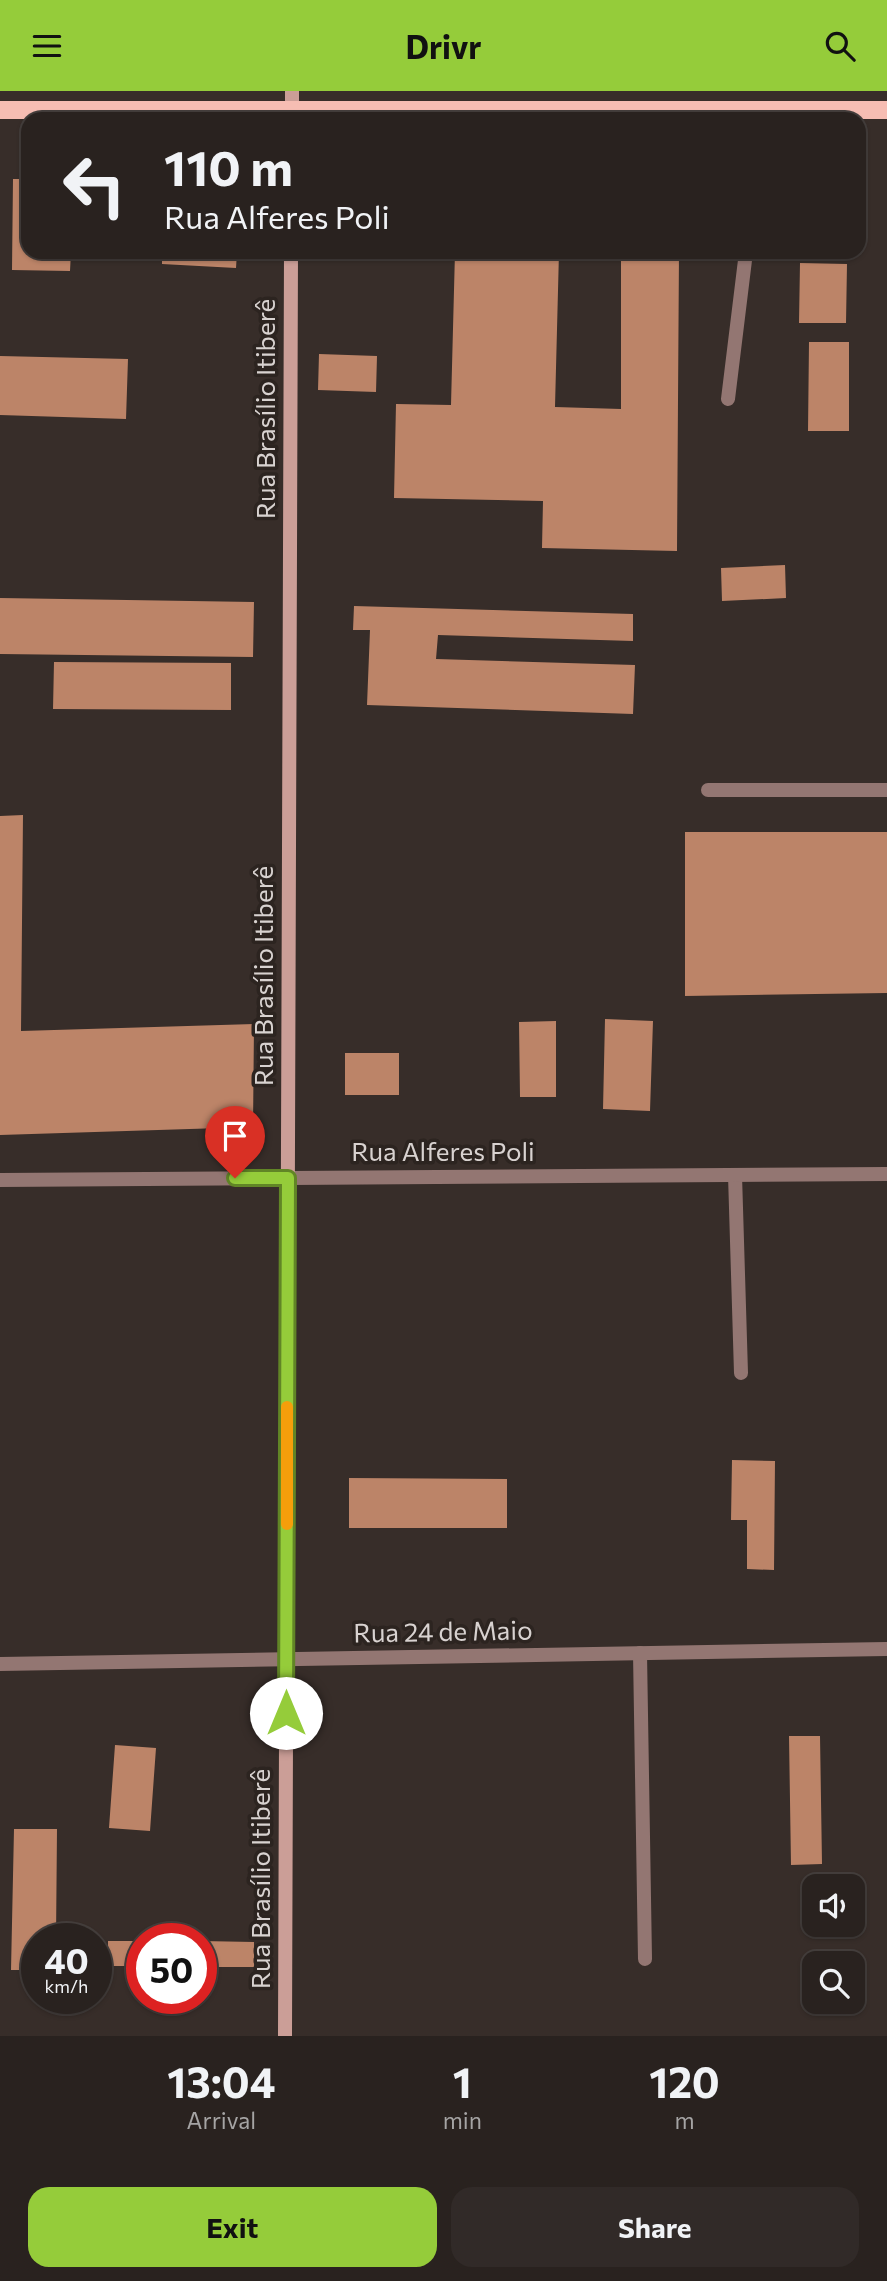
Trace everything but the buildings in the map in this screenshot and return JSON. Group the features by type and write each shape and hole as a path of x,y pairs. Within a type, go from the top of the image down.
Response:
{"main road":[{"path":"292,91 292,112"},
{"path":"0,110 146,112"},
{"path":"844,112 887,110"},
{"name":"Rua Brasílio Itiberê","path":"285,2036 291,259"}],"street":[{"path":"728,399 745,259"},
{"path":"708,790 887,790"},
{"name":"Rua Alferes Poli","path":"0,1179 887,1174"},
{"path":"735,1175 741,1373"},
{"name":"Rua 24 de Maio","path":"0,1664 887,1649"},
{"path":"640,1653 645,1959"}],"slow traffic":[{"path":"287,1407 287,1524"}],"route":[{"path":"235,1178 288,1178 286,1713"}]}
